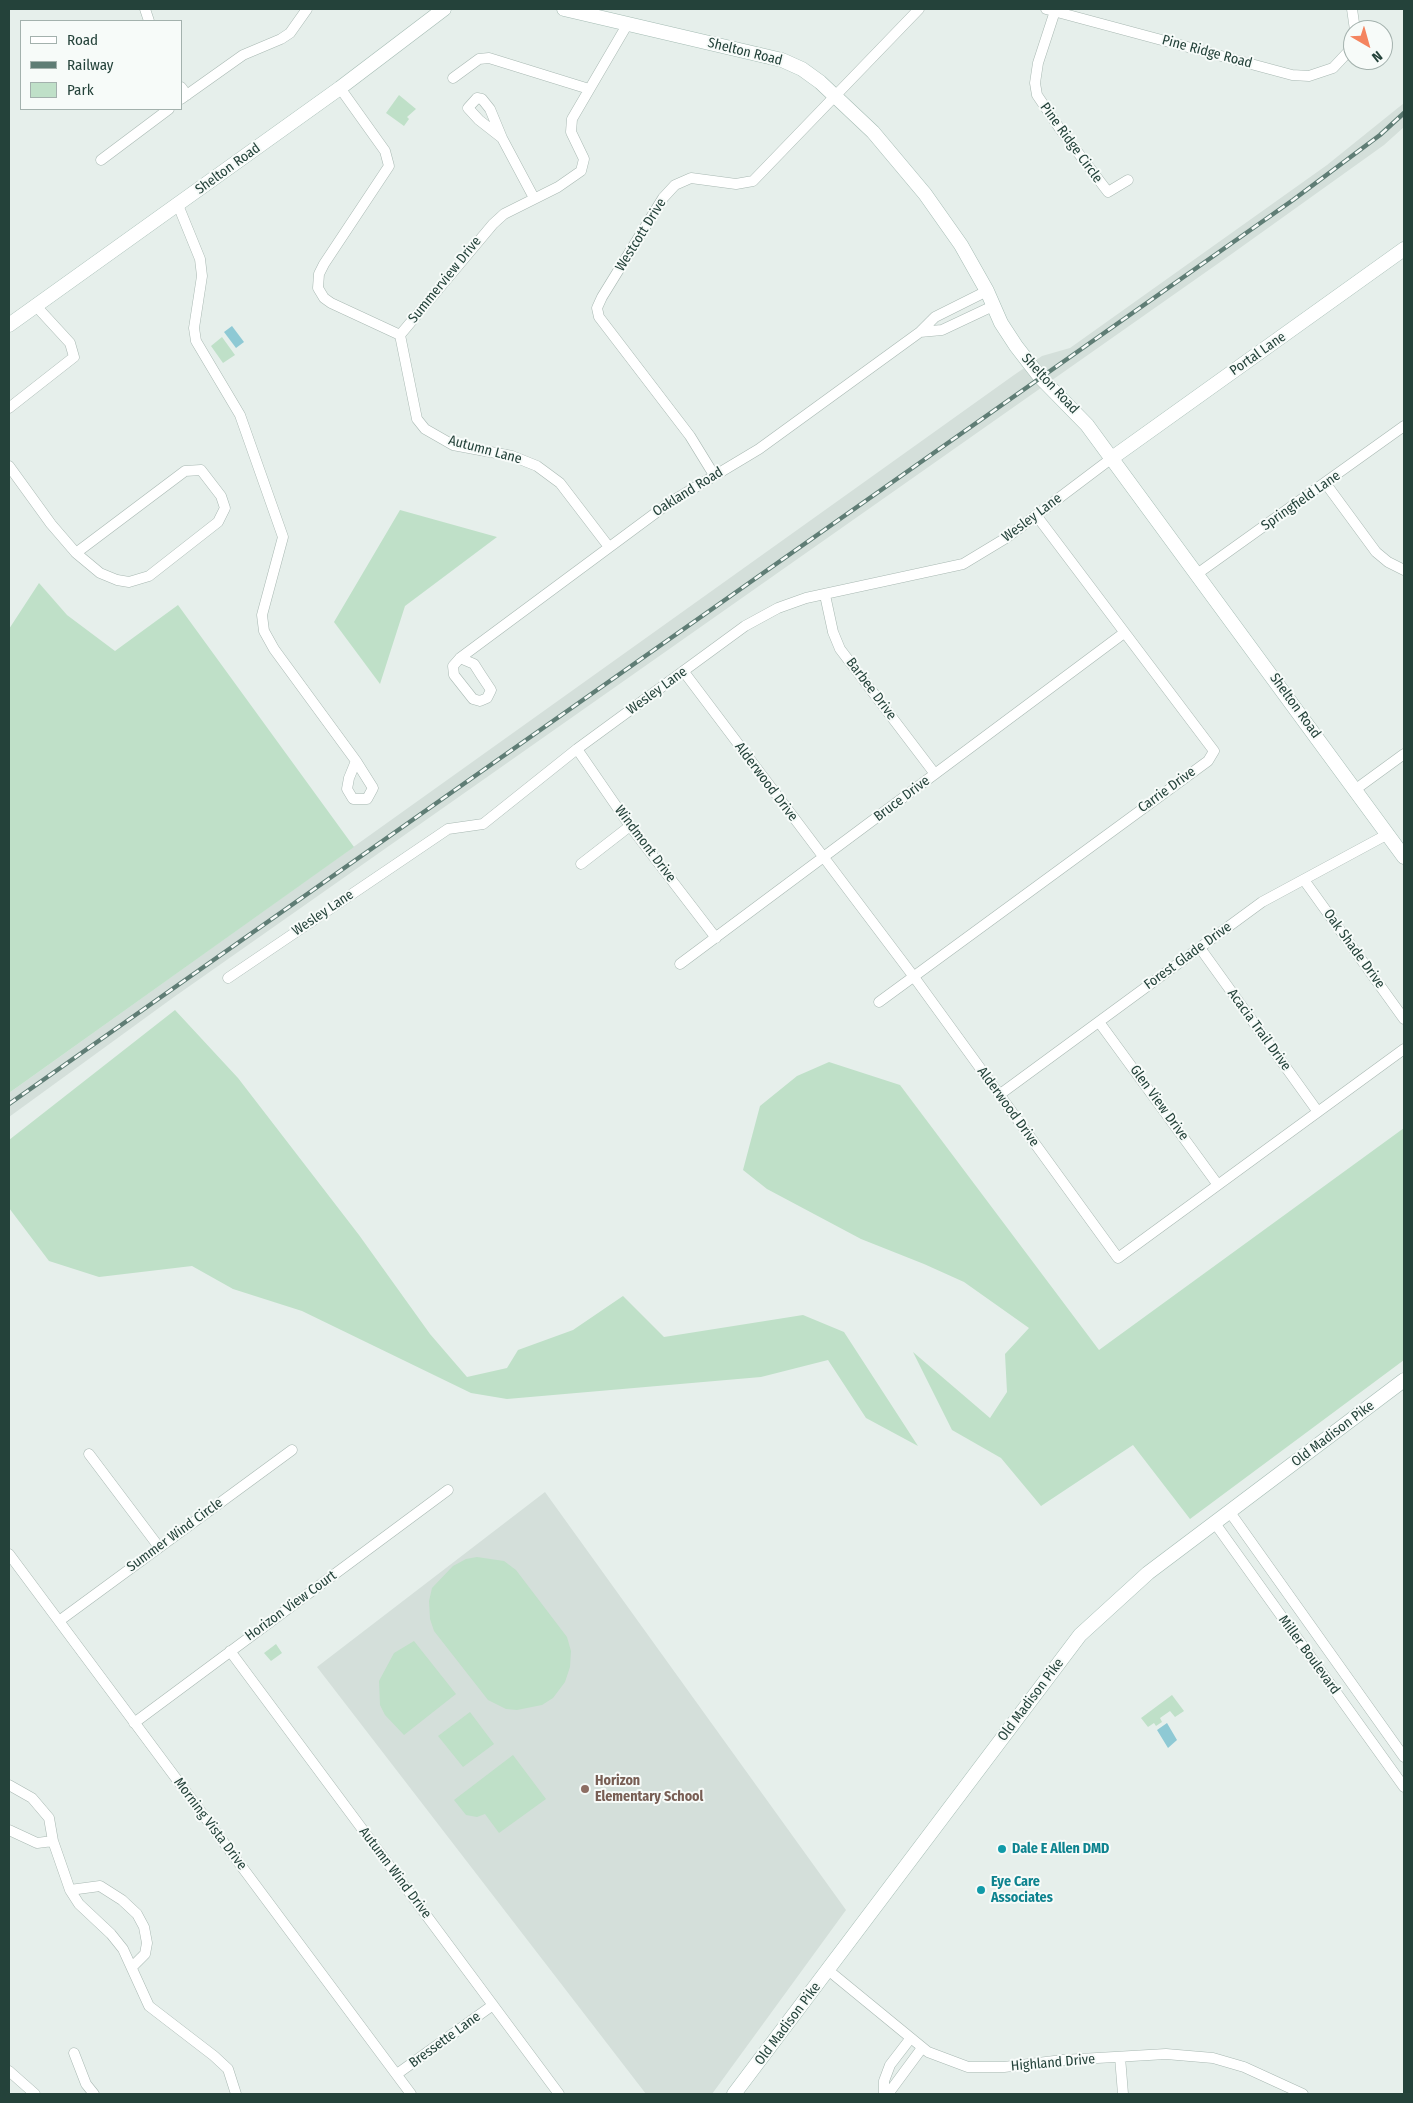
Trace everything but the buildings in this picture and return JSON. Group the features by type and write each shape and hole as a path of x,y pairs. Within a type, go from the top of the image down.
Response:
{"street":[{"path":"183,94 243,55 286,36 307,9"},
{"name":"Shelton Road","path":"9,325 340,88 444,9"},
{"name":"Shelton Road","path":"564,9 599,13 627,25 782,60 802,69 835,96 872,132 925,194 962,245 987,291 1004,329 1024,357 1046,384 1088,425 1404,857"},
{"name":"Westcott Drive","path":"714,475 690,436 599,317 597,308 663,198 675,185 691,178 736,184 752,181 919,9"},
{"name":"Pine Ridge Road","path":"1050,10 1292,75 1309,76 1333,68 1343,57"},
{"name":"Pine Ridge Circle","path":"1050,10 1038,63 1035,83 1037,95 1060,130 1108,192 1128,180"},
{"name":"Summerview Drive","path":"340,88 385,150 389,166 324,264 319,274 318,288 324,298 331,303 400,335 484,232 504,214 558,186 582,171 584,159 570,126 576,109 627,25"},
{"path":"453,78 479,59 489,58 589,89"},
{"path":"101,160 168,110"},
{"path":"502,138 534,198"},
{"path":"178,205 200,259 202,276 194,328 196,341 240,415 283,537 262,615 264,631 274,649 356,761"},
{"name":"Portal Lane","path":"1112,458 1404,249"},
{"name":"Oakland Road","path":"460,658 668,503 759,449 920,332 934,317 987,291"},
{"path":"9,408 74,357 70,343 36,306"},
{"name":"Oakland Road","path":"920,332 942,330 993,306"},
{"name":"Autumn Lane","path":"400,335 417,419 425,429 453,445 512,456 537,466 560,483 609,547"},
{"name":"Springfield Lane","path":"1197,574 1326,484 1404,426"},
{"name":"Wesley Lane","path":"228,978 448,829 483,824 577,749 753,622 778,608 806,598 963,564 988,551 1112,458"},
{"path":"9,466 51,524 76,552 100,573 116,580 129,582 149,576 218,522 225,508 221,496 201,470 185,471 76,552"},
{"path":"1326,484 1376,552 1388,562 1404,570"},
{"name":"Carrie Drive","path":"879,1002 1208,760 1214,751 1036,515"},
{"name":"Barbee Drive","path":"825,595 833,632 840,649 935,774"},
{"name":"Bruce Drive","path":"680,964 1124,633"},
{"name":"Alderwood Drive","path":"684,672 914,977 1118,1258 1404,1049"},
{"name":"Windmont Drive","path":"577,749 630,826 716,938"},
{"path":"1356,790 1404,754"},
{"path":"581,864 630,826"},
{"name":"Forest Glade Drive","path":"999,1095 1262,902 1388,834"},
{"name":"Oak Shade Drive","path":"1304,880 1404,1019"},
{"name":"Acacia Trail Drive","path":"1200,948 1318,1112"},
{"name":"Glen View Drive","path":"1099,1022 1218,1185"},
{"name":"Old Madison Pike","path":"734,2094 1080,1635 1148,1573 1404,1380"},
{"name":"Summer Wind Circle","path":"59,1621 292,1450"},
{"path":"89,1454 159,1547"},
{"name":"Horizon View Court","path":"134,1723 448,1490"},
{"name":"Miller Boulevard","path":"1229,1511 1404,1758"},
{"name":"Miller Boulevard","path":"1214,1522 1404,1787"},
{"name":"Morning Vista Drive","path":"9,1554 411,2094"},
{"path":"1274,1606 1290,1597"},
{"name":"Autumn Wind Drive","path":"230,1651 559,2094"},
{"path":"1338,1695 1352,1685"},
{"path":"9,1785 32,1798 49,1818 53,1841 70,1890 79,1904 111,1934 123,1949 148,2006 214,2056 228,2069 236,2094"},
{"path":"9,1830 38,1843 53,1841"},
{"path":"70,1890 100,1886 122,1900 136,1914 144,1927 147,1943 145,1954 132,1967"},
{"name":"Highland Drive","path":"828,1970 922,2048 949,2061 968,2067 1004,2067 1062,2060 1166,2054 1213,2058 1244,2067 1303,2094"},
{"name":"Bressette Lane","path":"397,2074 493,2005"},
{"path":"886,2094 884,2081 890,2065 910,2039"},
{"path":"886,2094 922,2048"},
{"path":"74,2053 86,2084 94,2094"},
{"path":"1120,2057 1123,2094"},
{"path":"9,2071 35,2094"}],"shaded area":[{"path":"1404,103 1404,127 1384,145 174,997 9,1117 9,1093 1014,375 1042,356 1070,348 1327,165"},
{"name":"Horizon Elementary School","path":"545,1492 846,1910 712,2094 646,2094 317,1667"}],"green space":[{"path":"399,95 416,109 407,117 409,119 404,126 386,113"},
{"path":"222,337 235,355 223,363 211,346"},
{"path":"400,510 497,537 405,606 380,684 334,622"},
{"path":"39,583 67,615 115,651 178,605 354,847 9,1093 9,629"},
{"path":"175,1010 238,1078 359,1235 430,1334 467,1377 507,1368 518,1350 573,1330 623,1296 664,1337 803,1315 844,1332 918,1446 866,1418 828,1360 761,1377 507,1399 471,1393 302,1311 233,1289 192,1266 99,1277 49,1261 9,1208 9,1140"},
{"path":"829,1062 900,1085 1099,1350 1404,1128 1404,1360 1190,1519 1133,1445 1041,1506 1001,1458 952,1430 913,1352 990,1418 1007,1392 1005,1354 1029,1328 964,1282 861,1239 767,1189 743,1170 760,1106 797,1076"},
{"path":"477,1557 504,1561 516,1570 567,1637 571,1651 570,1667 565,1682 553,1698 542,1705 517,1710 506,1709 488,1700 434,1631 430,1619 429,1601 432,1588 453,1566 466,1559"},
{"path":"414,1641 456,1694 404,1735 385,1715 380,1705 379,1681 394,1653"},
{"path":"276,1644 282,1653 271,1661 264,1653"},
{"path":"1172,1695 1184,1711 1175,1717 1170,1711 1160,1718 1162,1722 1156,1726 1154,1723 1148,1727 1141,1718"},
{"path":"470,1712 494,1744 463,1767 438,1736"},
{"path":"513,1755 546,1799 499,1833 485,1814 477,1817 466,1815 454,1800"}],"water":[{"path":"232,326 244,342 236,348 224,332"},
{"path":"1167,1723 1177,1740 1168,1748 1157,1730"}],"railway":[{"path":"9,1104 1293,200 1380,135 1404,113"}],"place":[{"name":"Horizon Elementary School","path":"585,1789"},
{"name":"Dale E Allen DMD","path":"1002,1849"},
{"name":"Eye Care Associates","path":"981,1890"}]}
